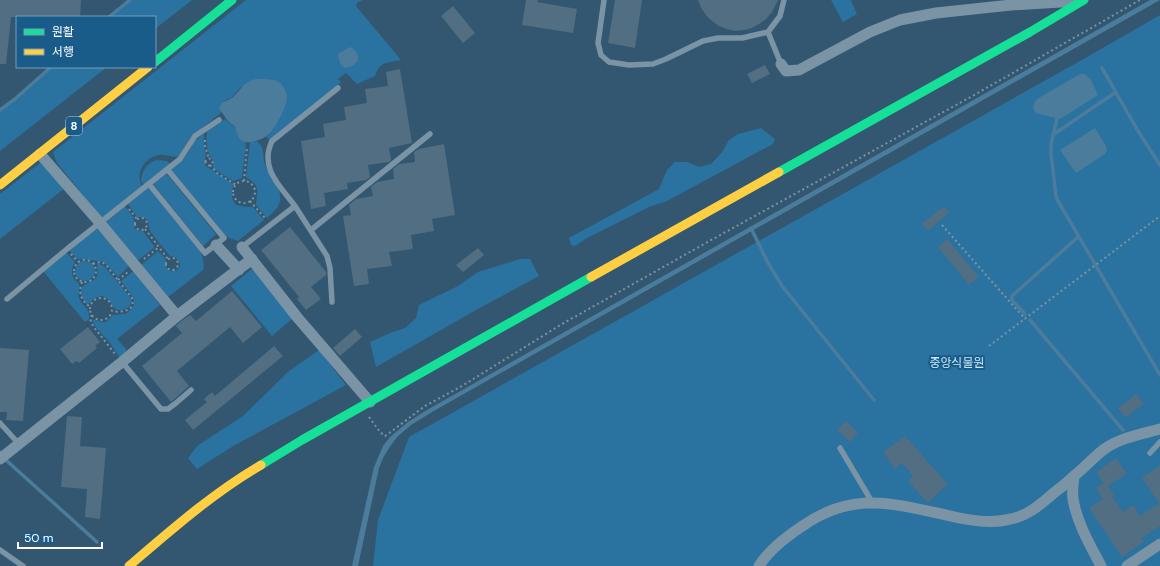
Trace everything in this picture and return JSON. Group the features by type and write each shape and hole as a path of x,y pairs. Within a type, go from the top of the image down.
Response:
{"main road":[{"path":"156,61 232,0"},
{"path":"129,566 184,519 242,476 485,336 1083,1"},
{"name":"8","path":"0,185 147,68"}],"street":[{"path":"781,64 786,70 799,70 870,32 900,20 936,13 1011,5 1083,1"},
{"path":"40,154 100,223 177,316"},
{"path":"216,245 239,270"},
{"path":"242,247 365,404"},
{"path":"3,456 122,362 177,316 252,259"},
{"path":"759,566 773,549 789,535 813,519 823,513 852,504 872,502 964,519 983,521 1018,518 1037,508 1104,450 1114,444 1160,429"},
{"path":"1074,477 1073,498 1077,513 1081,526 1101,566"},
{"path":"1127,566 1160,544"}],"lane":[{"path":"604,0 598,43 601,55 609,62 629,65 653,64 703,41 718,38 742,38 768,32 780,16 784,0"},
{"path":"768,32 781,64"},
{"path":"332,302 328,256 295,206 271,174 267,162 268,149 272,141 338,88"},
{"path":"7,299 180,159 195,136 219,120"},
{"path":"311,230 430,134"},
{"path":"149,184 205,253 216,245 224,238 167,169"},
{"path":"242,247 295,206"},
{"path":"122,362 161,409 168,409 192,390"},
{"path":"0,423 19,444"},
{"path":"1150,453 1160,442"},
{"path":"840,448 872,502"},
{"path":"0,550 23,566"}],"path":[{"path":"365,404 380,432 385,436 425,406 462,386 562,324 976,94 1140,0"},
{"path":"205,129 205,146 210,159 212,160 210,166"},
{"path":"244,181 247,147"},
{"path":"210,159 207,159 205,162 206,164 217,173 236,184"},
{"path":"244,181 249,182 254,189 253,198 246,203 242,203 235,199 233,191 236,184 244,181"},
{"path":"250,201 270,224"},
{"path":"124,203 137,219"},
{"path":"989,346 1160,216"},
{"path":"137,219 143,218 146,220 147,226 145,229"},
{"path":"137,219 134,225 136,228 138,230 145,229"},
{"path":"942,225 1024,320"},
{"path":"145,229 168,259"},
{"path":"175,258 177,260 179,263 176,269 170,270 167,268 166,262 168,259 175,258"},
{"path":"84,260 93,264 96,270 94,278 86,282 82,282 78,279 74,272 78,262 84,260"},
{"path":"93,264 99,262 104,263 132,298 132,305 129,308 122,312 112,311"},
{"path":"82,282 80,292 81,299 90,307"},
{"path":"98,298 103,298 110,303 112,311 107,318 99,320 92,315 90,311 91,303 98,298"},
{"path":"92,315 90,319 93,326 122,362"}],"green space":[{"path":"132,0 192,0 156,28 156,16 112,16"},
{"path":"246,0 363,0 358,2 356,6 401,60 388,62 382,65 375,76 357,84 346,73 338,79 341,82 271,141 265,136 269,135 241,87 231,98 226,100 219,109 222,112 190,138 179,156 158,155 149,159 140,171 140,181 142,186 102,218 57,163 53,152"},
{"path":"831,0 851,0 857,14 843,22"},
{"name":"중앙식물원","path":"1160,15 1160,566 373,566 378,520 409,437"},
{"path":"52,68 106,68 0,151 0,111"},
{"path":"225,119 235,126 238,136 245,142 246,145 242,178 233,181 214,169 213,161 207,147 207,131"},
{"path":"761,128 775,139 773,144 667,201 649,207 587,238 575,246 571,245 569,238 659,189 667,170 675,162 687,162 699,167 711,164 722,152 729,140 738,134"},
{"path":"204,133 206,156 204,163 206,166 233,184 232,198 236,205 253,207 264,220 238,241 229,238 222,233 170,169 184,158 194,142"},
{"path":"257,141 262,148 266,167 280,193 279,205 267,218 256,205 256,185 246,177 250,142"},
{"path":"156,160 167,161 170,164 144,185 141,181 142,174 147,166"},
{"path":"40,163 46,167 65,188 0,239 0,194"},
{"path":"166,173 216,234 203,246 154,185 153,183"},
{"path":"148,187 200,250 204,265 203,270 168,297 141,265 158,251 165,258 166,266 169,271 177,270 180,267 179,261 175,257 170,256 155,238 150,231 147,220 143,217 137,217 128,204"},
{"path":"125,206 134,218 134,228 139,231 143,231 154,246 154,248 137,261 106,222 106,220"},
{"path":"97,228 129,266 118,277 104,262 77,259 70,251"},
{"path":"66,252 75,262 72,268 72,275 79,284 79,298 88,310 89,315 89,319 85,322 43,271"},
{"path":"520,259 530,259 539,276 376,367 370,342 405,328 416,318 419,305 458,286 478,272"},
{"path":"85,261 92,264 95,271 92,278 85,281 78,278 75,271 78,264"},
{"path":"98,263 104,266 131,298 131,304 127,308 121,310 115,309 105,297 102,296 95,298 87,304 84,300 81,294 82,287 95,279 98,270"},
{"path":"253,268 293,318 272,336 231,286"},
{"path":"134,272 160,305 117,339 126,349 126,352 120,358 92,320 106,322 113,315 127,313 131,309 134,305 133,297 121,281"},
{"path":"319,350 346,385 235,445 197,469 188,458 197,446 243,416 289,371"}],"shaded area":[{"path":"1150,0 1160,0 411,425 397,437 383,458 379,468 358,566 352,566 374,467 383,446 390,437 408,422"},
{"path":"350,47 356,52 358,61 352,66 345,68 341,65 338,54"},
{"path":"1080,74 1085,74 1091,80 1098,95 1060,119 1035,113 1033,106 1037,99"},
{"path":"256,79 279,82 286,91 287,99 277,123 267,136 260,140 244,142 237,134 235,126 227,120 219,109 222,104 231,99 245,84"},
{"path":"1095,128 1106,146 1107,151 1105,154 1076,173 1060,150"}],"building":[{"path":"0,0 81,0 80,16 11,17 6,64 0,64"},
{"path":"526,0 538,0 537,2 577,9 573,33 522,25"},
{"path":"615,0 642,0 635,48 608,43"},
{"path":"698,0 778,0 772,12 766,19 752,28 735,31 719,26 712,21 701,8"},
{"path":"453,6 475,33 463,43 441,16"},
{"path":"765,65 770,74 752,83 747,74"},
{"path":"400,69 412,143 389,148 391,160 389,162 368,165 370,177 366,180 347,183 348,189 324,193 326,206 311,209 301,141 325,137 323,124 346,120 344,107 367,103 365,89 388,86 386,72"},
{"path":"444,144 455,215 432,219 434,231 411,235 413,249 389,252 392,266 367,269 369,284 354,286 343,216 351,215 349,205 356,199 373,196 371,187 377,182 394,179 393,169 399,164 415,162 414,152 419,149"},
{"path":"944,206 949,213 928,231 922,224"},
{"path":"290,227 326,272 326,275 311,287 321,299 306,310 297,299 299,297 261,250"},
{"path":"947,239 979,277 969,285 938,247"},
{"path":"478,248 484,255 463,272 456,265"},
{"path":"232,291 262,327 243,343 230,327 177,371 189,386 171,402 142,366 182,333 176,326 181,321 190,315 196,321"},
{"path":"88,327 100,342 95,346 97,348 79,363 77,361 72,364 60,349"},
{"path":"355,329 362,337 340,356 333,348"},
{"path":"274,346 283,356 193,430 185,420 207,402 204,399 212,392 215,396"},
{"path":"0,348 29,350 23,421 6,420 7,412 0,412"},
{"path":"1136,394 1144,404 1125,418 1118,408"},
{"path":"67,416 82,417 80,446 106,448 100,519 85,517 87,489 61,487"},
{"path":"846,421 858,433 850,442 837,430"},
{"path":"905,436 948,484 928,503 908,481 913,476 902,463 895,469 883,452"},
{"path":"1116,458 1127,474 1108,486 1114,495 1112,496 1123,512 1133,505 1140,516 1159,503 1142,478 1160,465 1160,526 1141,539 1144,542 1122,557 1089,508 1103,499 1096,488 1103,483 1096,472"}],"waterway":[{"path":"110,16 130,0"},
{"path":"0,110 15,99 50,68"},
{"path":"1102,68 1138,131 1160,165"},
{"path":"1054,134 1116,92"},
{"path":"1057,119 1051,144 1051,154 1056,196 1058,201 1160,375"},
{"path":"751,228 767,261 782,286 874,400"},
{"path":"1025,314 1012,300 1012,296 1078,237"},
{"path":"1030,320 1123,430"},
{"path":"0,452 7,461 97,542"}],"traffic: fast":[{"path":"156,61 232,0"},
{"path":"779,172 1030,32 1084,0"},
{"path":"261,465 302,440 591,277"}],"traffic: slow":[{"path":"0,185 147,68"},
{"path":"591,277 779,172"},
{"path":"129,566 209,500 261,465"}]}
